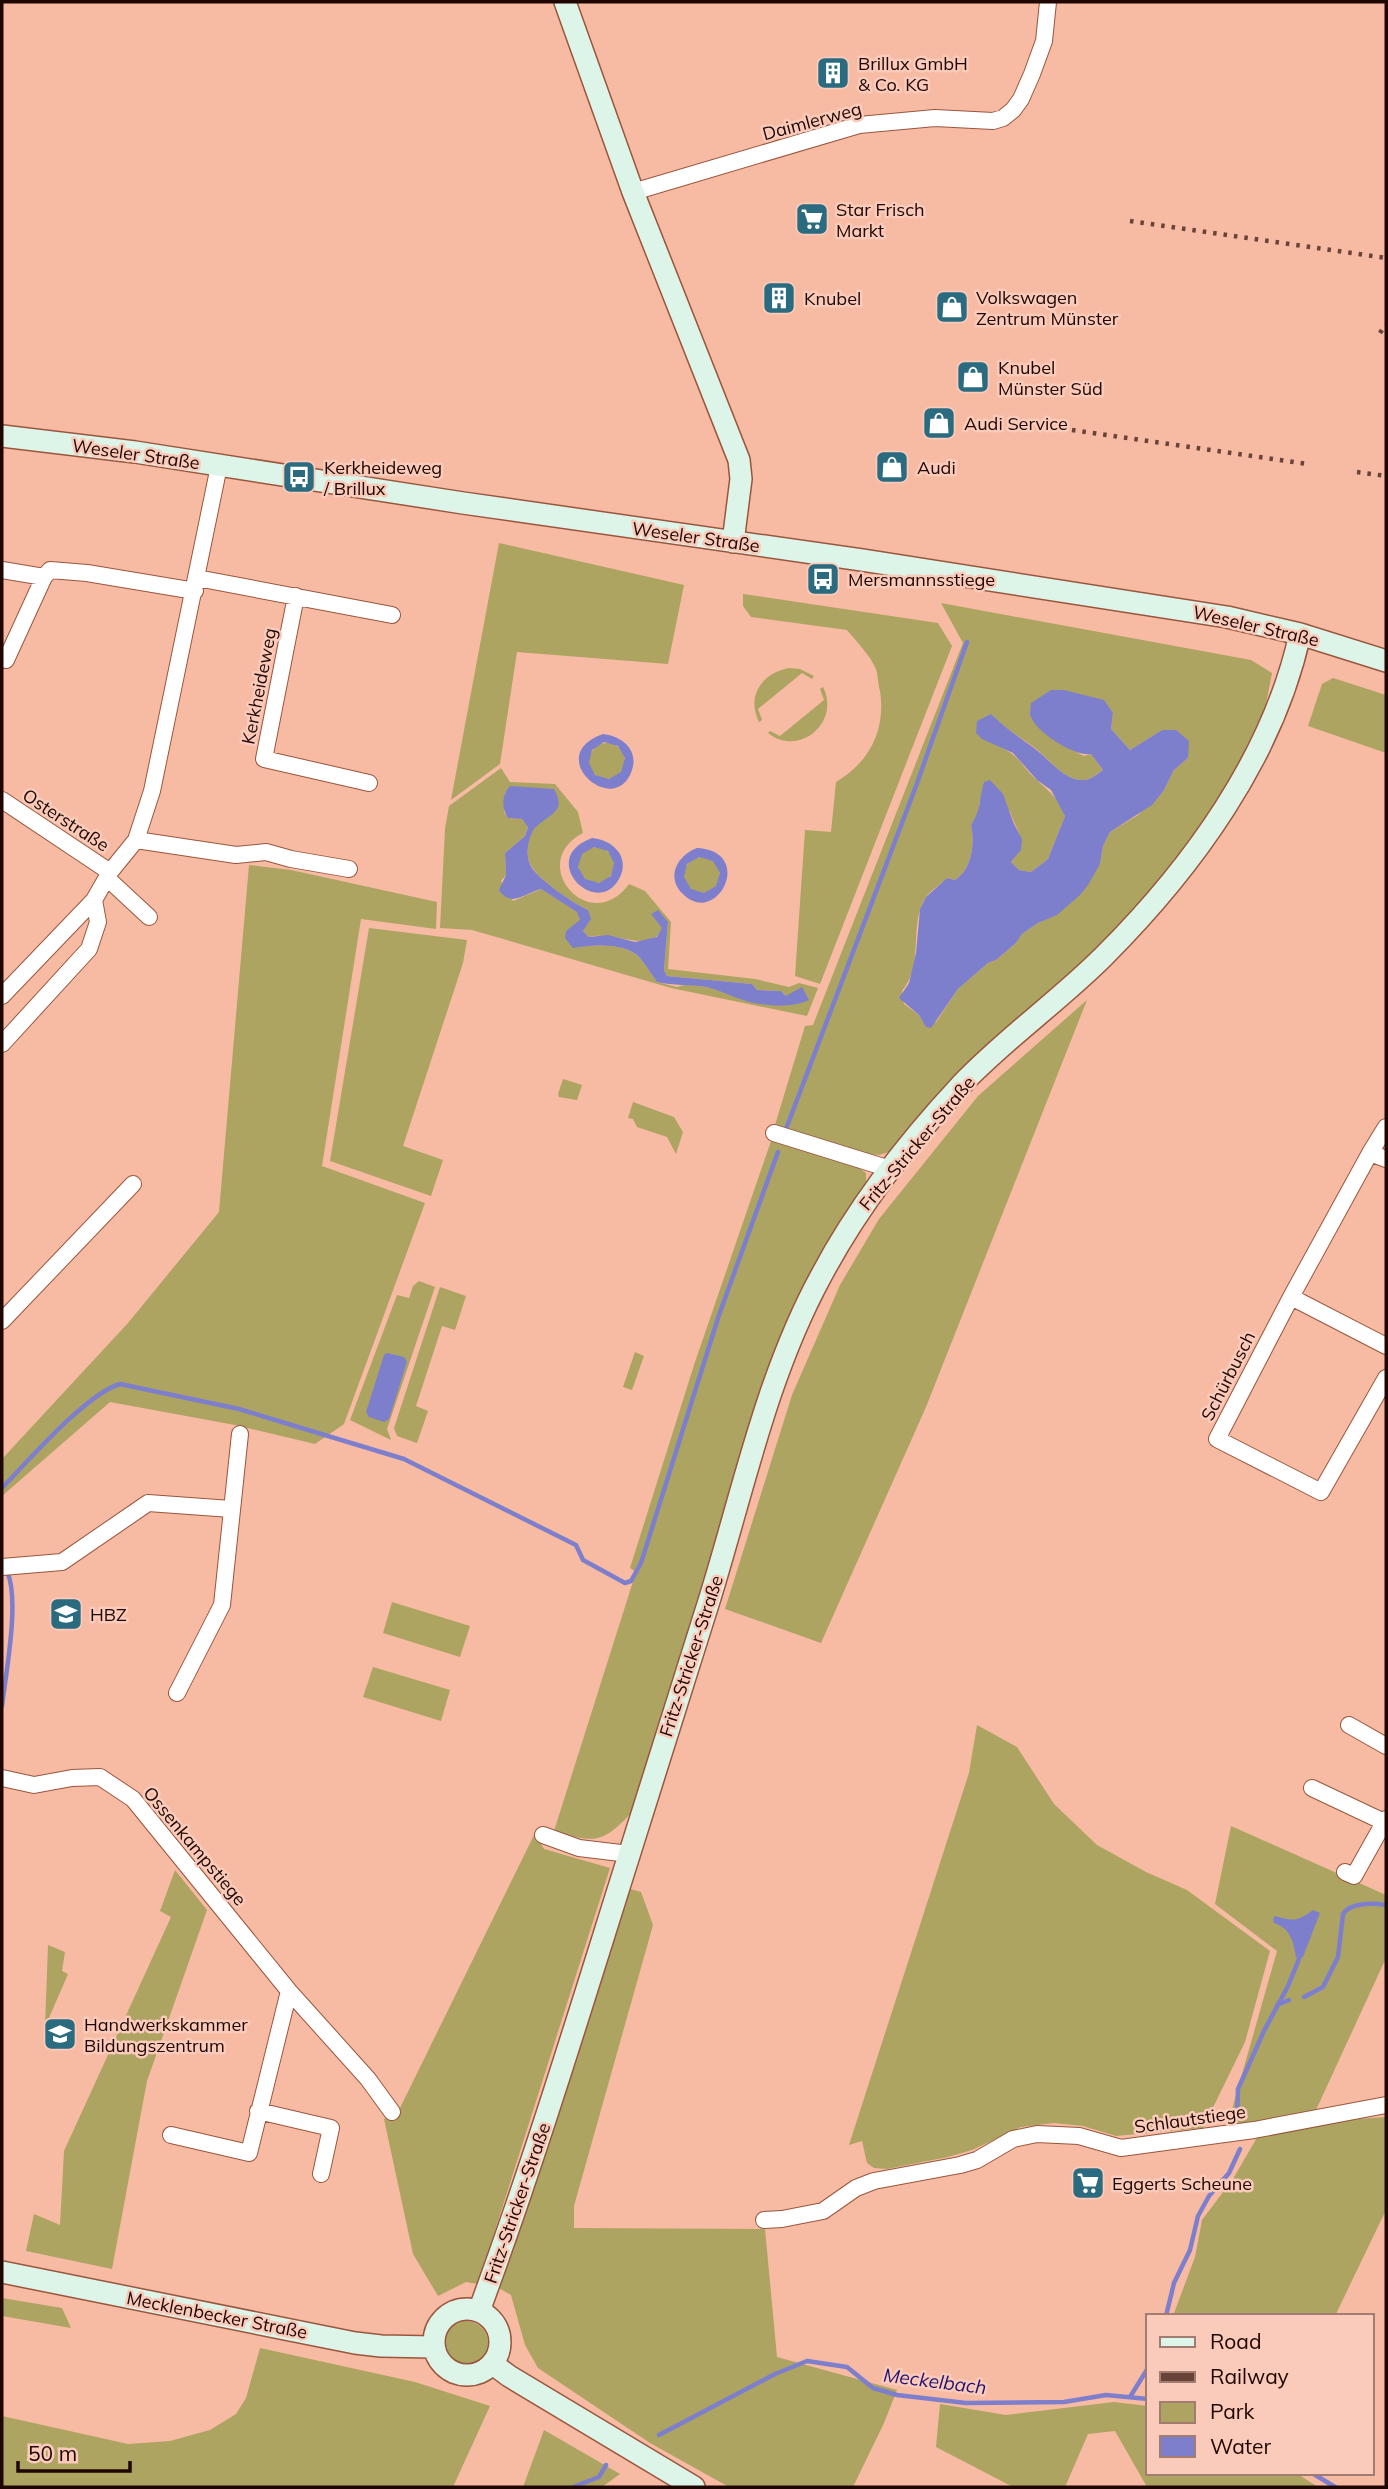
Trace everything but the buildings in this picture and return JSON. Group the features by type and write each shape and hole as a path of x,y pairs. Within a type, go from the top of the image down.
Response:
{"main road":[{"path":"565,2 633,192 739,460 741,479 733,542"},
{"name":"Weseler Straße","path":"2,436 90,446 862,559 1216,615 1300,634 1386,661"},
{"name":"Fritz-Stricker-Straße","path":"479,2311 559,2082 788,1344 821,1276 860,1209 890,1169 964,1083 1103,957 1159,896 1185,863 1236,788 1268,730 1292,673 1300,634"},
{"name":"Mecklenbecker Straße","path":"2,2272 355,2343 433,2347"},
{"path":"465,2309 479,2311 490,2318 497,2328 499,2353 493,2364 482,2373 469,2376 457,2374 445,2368 438,2359 433,2347 434,2333 440,2321 452,2312 465,2309"},
{"path":"493,2364 694,2487"}],"street":[{"name":"Daimlerweg","path":"633,192 859,125 935,118 993,121 1003,118 1021,99 1032,74 1044,41 1048,2"},
{"path":"2,996 94,900 108,875 136,840 152,791 219,466"},
{"path":"2,570 87,573 196,584 296,596 392,615"},
{"path":"6,660 47,573"},
{"name":"Kerkheideweg","path":"296,596 264,759 369,783"},
{"name":"Osterstraße","path":"2,800 108,875"},
{"path":"136,840 236,855 266,852 349,869"},
{"path":"108,875 149,917"},
{"path":"2,1044 89,949 98,922 94,900"},
{"name":"Schürbusch","path":"1386,1127 1290,1297 1217,1439 1321,1492 1386,1378"},
{"path":"774,1133 890,1169"},
{"path":"1370,1153 1386,1159"},
{"path":"2,1321 133,1184"},
{"path":"1290,1297 1386,1346"},
{"path":"177,1693 222,1605 240,1434"},
{"path":"5,1567 62,1562 148,1503 231,1509"},
{"path":"1349,1725 1386,1746"},
{"name":"Ossenkampstiege","path":"2,1778 34,1785 72,1778 100,1777 133,1799 289,1991 368,2079 392,2112"},
{"path":"1312,1788 1385,1821 1354,1876 1345,1872"},
{"path":"543,1835 579,1848 629,1854"},
{"path":"171,2135 249,2153 289,1991"},
{"name":"Schlautstiege","path":"764,2220 823,2211 856,2189 874,2181 960,2165 977,2160 1013,2139 1037,2134 1079,2136 1121,2148 1245,2132 1386,2105"},
{"path":"258,2111 331,2128 321,2174"}],"green space":[{"path":"499,543 684,585 668,664 517,652 500,764 451,800"},
{"path":"743,594 938,623 952,646 820,984 795,976 805,830 831,832 836,782 858,765 873,743 878,731 881,705 877,674 863,648 847,630 751,617 743,606"},
{"path":"941,603 1251,660 1272,673 1265,709 1238,765 1204,823 1143,903 892,1151 879,1155 868,1154 775,1125 805,1026 813,1025 963,643","holes":["1113,713 1111,729 1130,750 1162,730 1188,758 1174,770 1164,790 1138,815 1110,832 1103,846 1100,864 1057,914 1022,934 1016,943 958,989 936,1022 923,1022 919,1015 904,1004 902,991 913,969 918,919 926,897 933,889 947,878 955,880 969,862 973,840 971,825 979,814 979,802 1010,811 1021,842 1011,862 1019,870 1031,872 1048,859 1065,816 1051,793 1016,757 996,745 991,714 1063,773 1077,780 1089,779 1103,770 1091,754 1084,756 1052,739"]},
{"path":"789,668 800,669 814,676 812,679 802,673 758,709 762,720 759,722 754,703 759,687 771,675"},
{"path":"1333,678 1386,695 1386,753 1308,726 1322,684"},
{"path":"823,687 827,700 826,712 822,724 814,732 804,739 792,741 780,740 768,733 770,731 780,736 824,700 820,689"},
{"path":"607,743 620,748 625,761 620,774 607,779 594,774 589,761 594,748"},
{"path":"501,768 510,782 555,784 578,812 583,833 567,846 560,861 562,877 570,890 582,900 597,903 613,899 629,884 645,891 671,922 668,969 755,979 789,987 799,983 818,988 807,1016 671,988 472,930 440,928 445,829 449,806","holes":["505,792 557,809 533,831 528,844 528,859 536,873 550,885 588,910 583,931 589,937 651,940 668,923 664,970 667,976 752,984 757,990 781,991 786,996 747,1001 711,988 688,984 677,987 657,982 640,958 626,949 608,946 573,947 580,920 578,912 541,889 513,901 501,881 506,875 505,853 525,836 528,826 522,819 508,818 504,812"]},
{"path":"596,847 609,852 614,865 609,878 596,883 583,878 578,865 583,852"},
{"path":"702,857 715,862 720,875 715,888 702,893 689,888 684,875 689,862"},
{"path":"249,865 291,870 437,902 436,929 361,919 322,1166 425,1203 344,1424 315,1444 235,1425 110,1402 2,1496 2,1459 128,1323 219,1212"},
{"path":"369,928 467,940 463,963 403,1146 443,1160 431,1196 330,1161"},
{"path":"1087,1000 926,1407 821,1643 725,1609 792,1395 840,1285 879,1219 978,1096"},
{"path":"563,1079 582,1085 577,1100 559,1097"},
{"path":"633,1102 674,1117 683,1132 676,1154 667,1137 637,1127 633,1119 628,1118"},
{"path":"771,1141 856,1166 866,1173 866,1191 813,1273 633,1811 614,1829 598,1838 580,1838 554,1831 636,1572 630,1568 695,1362"},
{"path":"419,1281 435,1287 387,1429 391,1440 350,1420 397,1295 409,1298 413,1286"},
{"path":"440,1287 466,1296 455,1330 442,1326 416,1406 428,1411 417,1443 397,1436 394,1428"},
{"path":"635,1352 644,1356 632,1390 623,1387"},
{"path":"392,1602 470,1626 460,1657 383,1633"},
{"path":"373,1667 450,1690 441,1721 363,1697"},
{"path":"977,1725 1017,1747 1054,1804 1097,1845 1146,1872 1187,1890 1270,1951 1245,2042 1203,2128 1116,2136 1083,2126 1054,2123 1021,2127 972,2150 887,2169 874,2168 867,2163 862,2141 849,2145 969,1773"},
{"path":"1231,1826 1386,1895 1386,1958 1316,2110 1227,2127 1277,1951 1215,1904"},
{"path":"535,1833 544,1849 610,1868 478,2284 466,2282 438,2296 413,2254 384,2119 399,2110"},
{"path":"175,1870 207,1910 147,2081 112,2269 26,2251 34,2214 60,2225 64,2151 171,1917 160,1911"},
{"path":"627,1888 641,1892 653,1925 574,2206 574,2228 765,2229 777,2357 897,2390 853,2487 729,2487 650,2443 538,2368 525,2345 511,2295 497,2287"},
{"path":"48,1945 65,1952 62,1971 68,1974 45,2027"},
{"path":"1386,2117 1386,2210 1336,2314 1174,2314 1195,2257 1202,2220 1233,2179 1259,2134 1313,2122"},
{"path":"2,2298 62,2308 71,2328 2,2316"},
{"path":"466,2321 481,2328 488,2343 481,2358 466,2365 451,2358 444,2343 451,2328"},
{"path":"260,2348 415,2382 490,2406 453,2487 2,2487 2,2416 128,2444 170,2441 210,2430 236,2414 246,2398"},
{"path":"1114,2402 1146,2406 1146,2475 1299,2475 1318,2487 1147,2487 1115,2431 1088,2434 1065,2487 1013,2487 936,2447 940,2404 1006,2415"},
{"path":"544,2430 620,2474 602,2487 523,2487"}],"water":[{"path":"1051,690 1064,690 1104,700 1113,713 1111,729 1130,750 1162,730 1176,730 1189,741 1188,758 1174,770 1164,790 1152,805 1110,832 1103,846 1100,864 1080,895 1057,915 1022,934 1016,943 996,960 988,963 958,989 931,1028 926,1027 919,1015 899,998 909,983 916,953 920,909 926,897 947,878 955,880 969,863 973,840 971,825 978,810 984,782 990,780 1003,794 1022,839 1021,850 1011,862 1019,870 1031,872 1048,859 1065,816 1051,790 1037,780 1013,753 982,739 976,733 977,721 991,714 1057,768 1077,780 1086,780 1103,770 1091,754 1075,751 1056,742 1033,721 1030,714 1031,703"},
{"path":"603,734 627,745 634,763 624,784 612,789 599,786 588,779 581,768 579,756 586,744","holes":["604,742 618,746 625,758 621,772 609,779 595,775 589,763 592,750"]},
{"path":"510,786 554,789 558,807 533,831 528,845 528,859 532,868 543,879 588,910 591,919 583,931 589,937 608,935 635,942 657,937 662,928 651,914 658,910 668,922 664,970 667,976 752,984 757,990 781,991 786,996 802,987 809,1000 794,1005 767,1005 706,987 657,982 640,958 626,949 599,946 573,948 565,938 566,931 580,920 577,912 541,889 513,899 499,890 506,875 505,853 525,836 528,827 522,819 508,818 506,814 504,797"},
{"path":"592,838 607,842 618,851 623,864 622,871 609,890 597,893 576,881 570,871 569,859 576,847","holes":["594,847 608,851 614,863 611,876 599,883 585,879 578,867 582,854"]},
{"path":"697,848 715,852 724,861 727,873 725,885 718,895 708,902 696,902 683,894 675,881 679,861","holes":["699,857 713,861 720,873 716,886 704,893 691,889 684,877 687,864"]},
{"path":"387,1353 404,1357 407,1362 389,1419 384,1422 369,1417 366,1412 384,1355"},
{"path":"1313,1910 1320,1913 1303,1957 1299,1959 1288,1932 1274,1923 1273,1919 1275,1916 1299,1918"}],"waterway":[{"path":"786,1129 916,786 967,642"},
{"path":"2,1488 75,1414 106,1390 120,1384 239,1409 404,1459 576,1545 583,1560 625,1583 631,1581 641,1563 719,1315 778,1152"},
{"path":"2,1706 12,1617 11,1584 7,1571"},
{"path":"1304,1997 1323,1987 1338,1957 1343,1914 1357,1905 1386,1905"},
{"path":"1237,2118 1238,2089 1299,1959"},
{"path":"1277,2005 1289,2000"},
{"path":"1166,2314 1174,2283 1190,2250 1198,2216 1209,2196 1229,2173 1240,2149"},
{"name":"Meckelbach","path":"659,2435 775,2374 807,2361 847,2367 873,2388 897,2395 966,2403 1064,2402 1106,2395 1146,2399"},
{"path":"1130,2397 1146,2371"},
{"name":"Meckelbach","path":"573,2487 599,2477 606,2465"},
{"name":"Meckelbach","path":"1315,2475 1335,2487"}],"railway":[{"path":"1130,221 1386,258"},
{"path":"1380,333 1386,324"},
{"path":"1072,430 1307,464"},
{"path":"1357,472 1386,476"}],"place":[{"name":"Brillux GmbH & Co. KG","path":"833,73"},
{"name":"Star Frisch Markt","path":"812,219"},
{"name":"Knubel","path":"779,298"},
{"name":"Volkswagen Zentrum Münster","path":"952,307"},
{"name":"Knubel Münster Süd","path":"973,377"},
{"name":"Audi Service","path":"939,423"},
{"name":"Audi","path":"892,467"},
{"name":"Kerkheideweg / Brillux","path":"299,477"},
{"name":"Mersmannsstiege","path":"823,579"},
{"name":"HBZ","path":"66,1614"},
{"name":"Handwerkskammer Bildungszentrum","path":"60,2034"},
{"name":"Eggerts Scheune","path":"1088,2183"}]}
